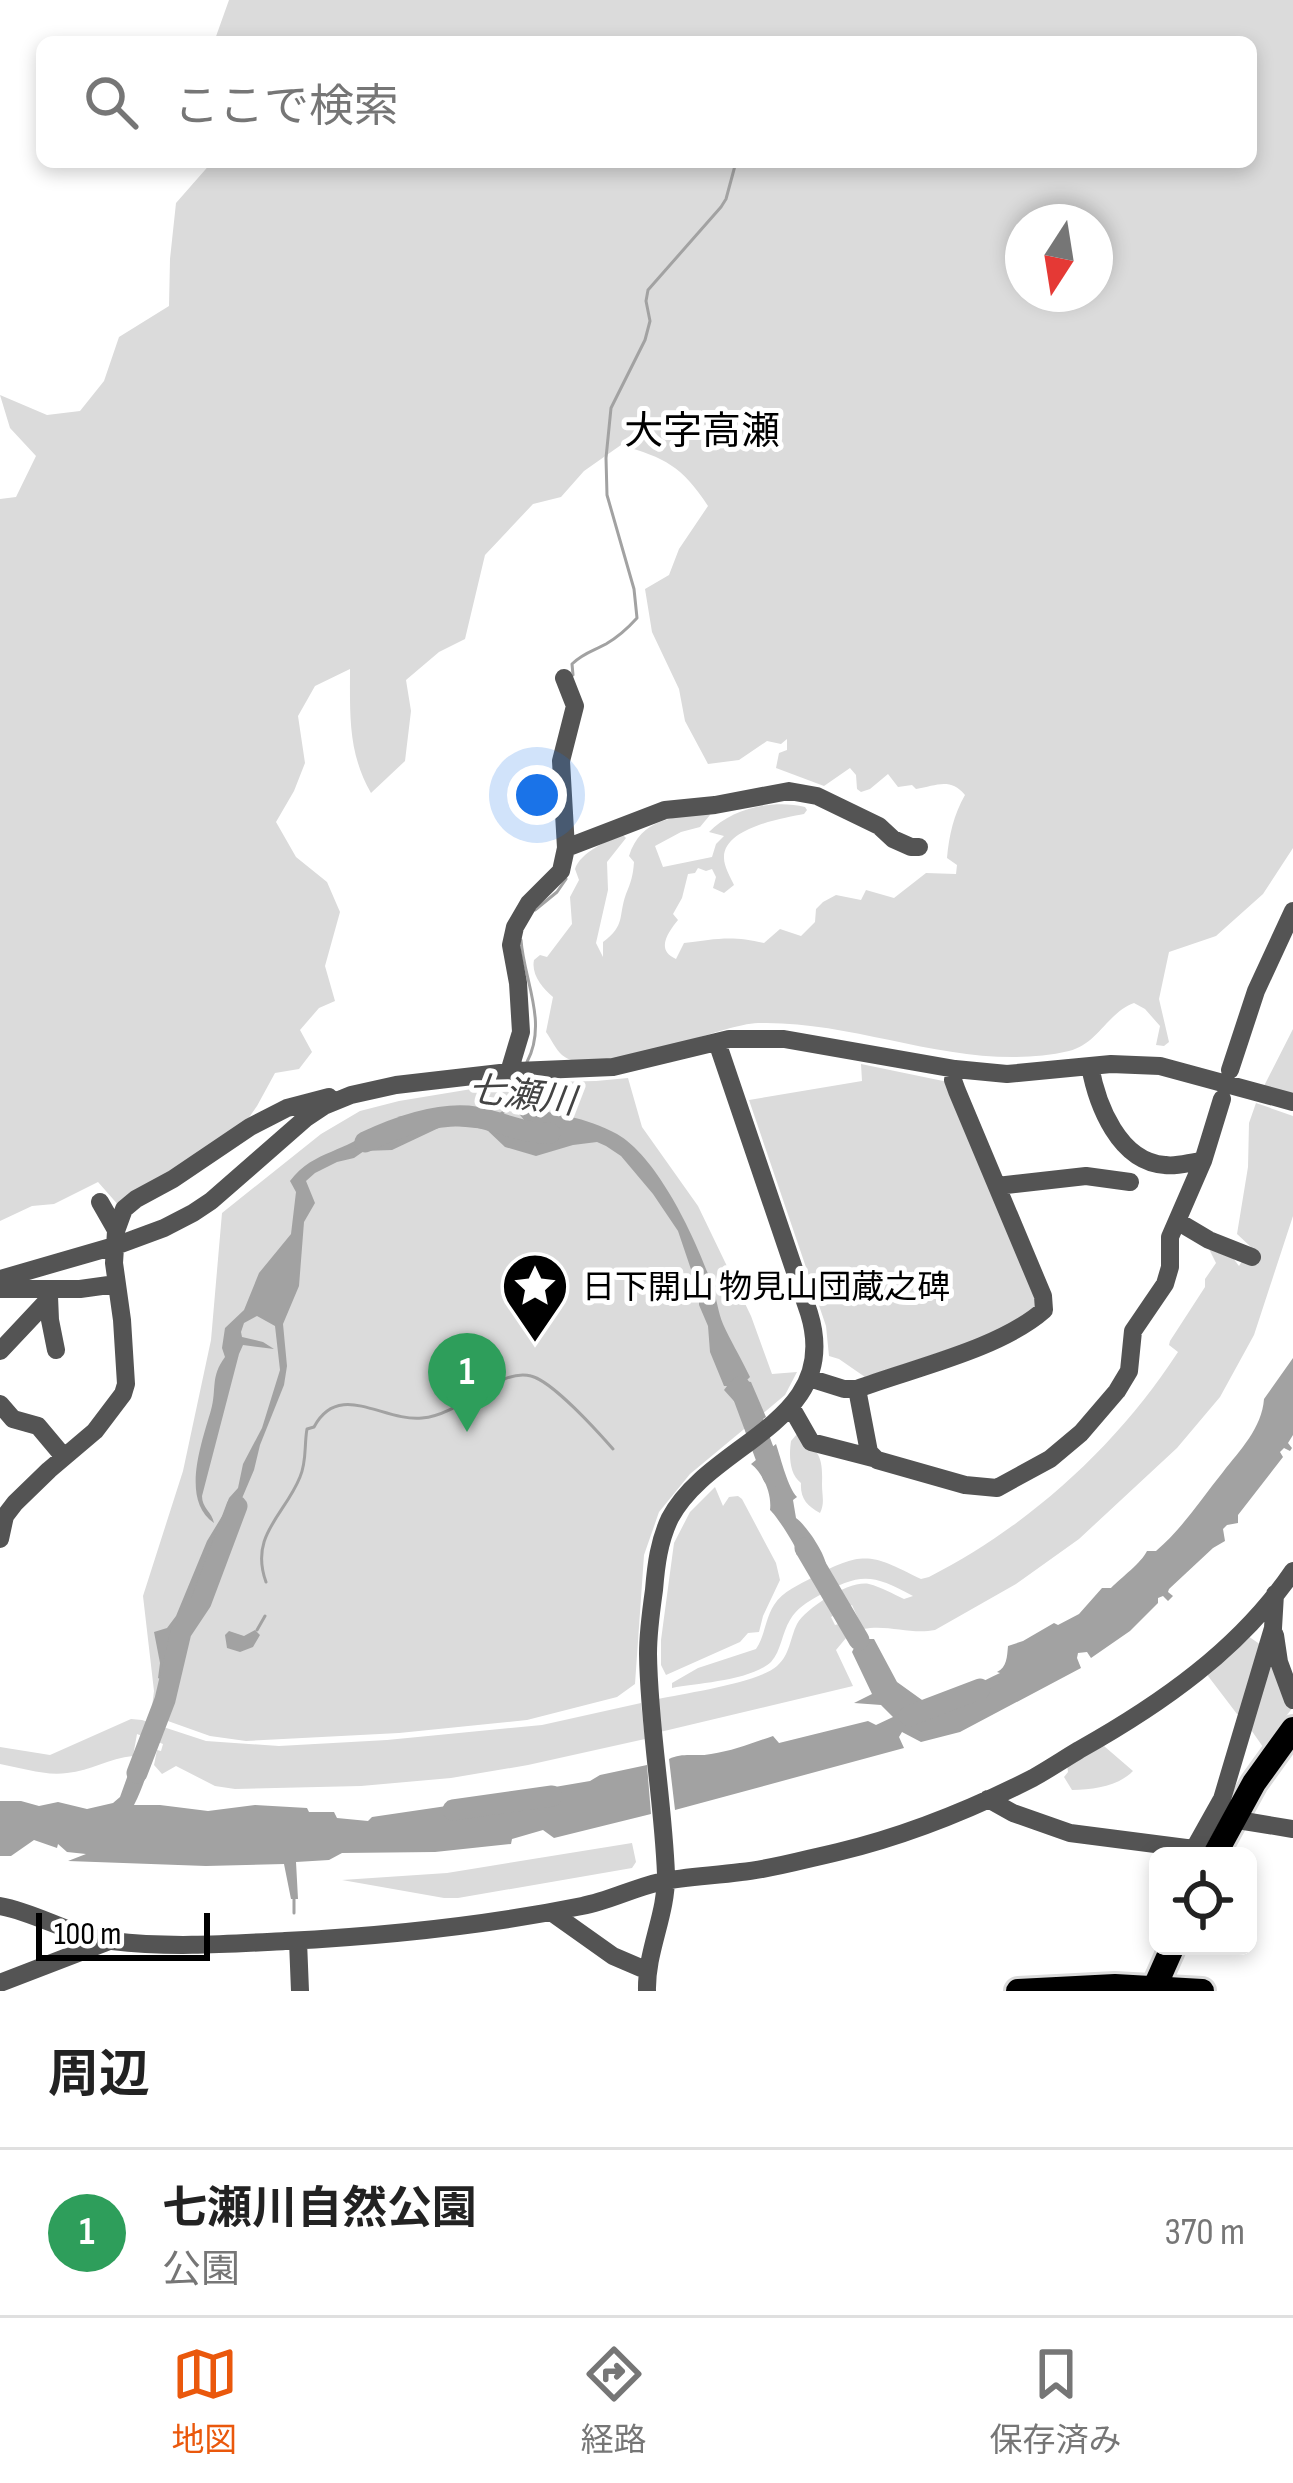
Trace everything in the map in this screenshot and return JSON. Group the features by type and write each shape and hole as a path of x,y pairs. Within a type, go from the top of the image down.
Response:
{"highway":[{"path":"1217,1847 1226,1814 1293,1729"},
{"path":"1155,1990 1169,1955"},
{"path":"1018,1991 1077,1987 1202,1991"}],"street":[{"path":"508,1072 521,1032 511,945 515,927 529,904 561,871 566,848 561,761 574,706 563,678"},
{"path":"566,848 665,810 715,806 789,790 817,796 879,826 892,839 919,847"},
{"path":"1230,1070 1256,991 1293,911"},
{"path":"0,1538 12,1507 95,1431 125,1390 116,1284 120,1217 129,1204 287,1108 396,1085 508,1072 613,1067 743,1038 784,1039 955,1069 1024,1074 1134,1064 1172,1068 1293,1102"},
{"path":"551,1912 647,1981 666,1875 650,1699 649,1636 659,1547 680,1502 784,1414 809,1378 816,1349 812,1321 717,1042"},
{"path":"1090,1066 1102,1111 1137,1158 1169,1166 1203,1161"},
{"path":"809,1378 857,1389 992,1341 1044,1310 1043,1296 957,1091 955,1069"},
{"path":"0,1279 116,1238 164,1228 205,1206 306,1118 351,1095"},
{"path":"784,1414 811,1442 990,1489 1002,1487 1057,1454 1081,1433 1126,1376 1135,1326 1166,1284 1170,1240 1203,1161 1222,1099"},
{"path":"997,1186 1086,1176 1130,1182"},
{"path":"100,1202 116,1238"},
{"path":"1177,1221 1252,1257"},
{"path":"0,1289 49,1295 116,1284"},
{"path":"49,1295 56,1350"},
{"path":"0,1351 49,1295"},
{"path":"857,1389 874,1458"},
{"path":"0,1404 13,1419 36,1425 64,1457"},
{"path":"0,1906 109,1941 298,1941 428,1931 551,1912 604,1901 666,1875 741,1873 842,1851 912,1830 988,1798 1051,1768 1167,1697 1230,1642 1293,1570"},
{"path":"988,1798 1013,1814 1070,1833 1188,1850 1198,1845 1226,1814 1273,1628 1275,1594"},
{"path":"1273,1628 1293,1700"},
{"path":"1226,1814 1293,1828"},
{"path":"0,1983 109,1941"},
{"path":"298,1941 300,1991"}],"shaded area":[{"path":"229,0 1293,0 1293,848 1263,894 1216,936 1169,952 1159,999 1169,1042 1156,1045 1160,1026 1134,1003 1079,1047 1030,1057 952,1052 836,1029 758,1023 601,1063 579,1062 560,1053 546,1032 553,997 538,980 534,960 547,957 572,924 570,897 579,880 575,869 595,848 623,835 626,838 607,862 608,890 596,943 603,957 603,942 618,925 631,879 634,862 629,856 650,827 671,818 710,815 700,827 655,846 663,867 712,857 724,836 709,832 741,811 767,805 805,807 804,814 756,826 733,839 724,858 734,885 724,893 713,888 712,869 698,868 688,874 673,914 678,920 665,945 676,959 684,943 733,938 764,943 780,929 801,936 815,922 816,909 836,895 861,900 866,890 894,898 926,873 956,874 957,865 947,858 948,849 965,795 948,784 898,787 888,774 861,792 850,768 824,786 776,768 779,753 787,750 787,739 781,744 767,741 739,760 708,764 685,721 679,689 652,632 645,589 669,575 679,549 708,506 671,465 621,445 584,471 561,497 533,504 485,555 465,639 439,652 406,680 411,711 405,761 371,793 354,748 350,669 315,686 298,716 305,763 276,822 296,857 327,882 340,912 325,966 335,1001 319,1008 300,1030 312,1052 299,1069 275,1073 238,1133 120,1207 98,1182 54,1204 32,1206 0,1221 0,499 16,497 36,456 10,428 0,395 47,415 80,411 104,381 119,337 169,306 176,203 207,168 1257,168 1257,36 216,36"},
{"path":"1293,1029 1293,1094 1264,1086"},
{"path":"861,1064 948,1082 1039,1306 989,1336 865,1377 829,1356 826,1326 749,1100 862,1081"},
{"path":"628,1078 642,1127 698,1206 751,1316 772,1374 797,1372 785,1395 690,1474 659,1512 644,1555 635,1684 617,1697 527,1720 399,1733 246,1741 210,1736 151,1715 154,1691 143,1596 183,1471 211,1340 222,1213 321,1134 360,1111 508,1083"},
{"path":"512,1087 517,1089 520,1107 605,1128 648,1162 698,1248 723,1324 766,1417 760,1421 748,1405 746,1433 742,1410 724,1390 727,1386 710,1352 708,1326 678,1231 621,1156 606,1146 597,1142 573,1145 536,1156 505,1147 486,1129 445,1125 392,1150 364,1151 337,1162 306,1181 315,1203 304,1222 299,1286 283,1324 284,1385 254,1470 204,1580 203,1600 171,1647 169,1670 174,1685 166,1707 154,1703 162,1680 158,1678 154,1632 167,1628 176,1616 207,1541 238,1488 280,1370 275,1326 257,1316 244,1323 242,1337 274,1349 243,1345 239,1354 202,1496 214,1523 198,1500 196,1470 216,1377 225,1357 225,1328 244,1310 259,1273 291,1234 296,1192 290,1181 310,1163 370,1129 404,1130 423,1123 397,1117 441,1110 488,1121 506,1107","holes":["513,1106 528,1125 523,1133 506,1132 493,1123"]},
{"path":"1256,1103 1293,1116 1293,1216 1254,1335 1220,1397 1177,1448 1079,1539 1016,1584 935,1630 863,1629 852,1605 831,1617 846,1638 836,1650 853,1686 660,1732 658,1699 768,1672 785,1657 802,1617 830,1596 861,1584 904,1599 913,1596 876,1580 845,1583 796,1612 774,1658 762,1668 672,1688 672,1683 698,1668 756,1649 774,1605 792,1589 844,1562 867,1558 921,1579 929,1577 1036,1508 1099,1451 1178,1352 1170,1341 1216,1263 1208,1247 1233,1258 1239,1266 1251,1247 1237,1234 1248,1167 1249,1123"},
{"path":"1293,1358 1290,1451 1280,1452 1283,1457 1238,1515 1238,1523 1223,1529 1225,1541 1169,1589 1173,1596 1168,1601 1158,1598 1130,1631 1091,1658 1087,1652 1078,1653 1081,1668 960,1732 921,1742 902,1732 904,1748 675,1810 669,1759 727,1751 773,1736 779,1743 868,1721 876,1725 893,1717 881,1705 854,1703 872,1694 840,1622 853,1614 869,1639 874,1639 897,1682 936,1710 1000,1673 1008,1646 1079,1614 1102,1588 1111,1588 1147,1551 1156,1551 1175,1533 1249,1438 1264,1399"},
{"path":"797,1434 820,1460 820,1513 805,1501 792,1469 791,1441"},
{"path":"776,1444 797,1497 793,1500 796,1518 814,1539 826,1564 810,1573 770,1510 766,1485 751,1464"},
{"path":"715,1487 723,1506 729,1497 742,1499 780,1580 759,1632 748,1633 740,1642 666,1675 661,1640 674,1543 690,1512"},
{"path":"255,1630 260,1635 253,1647 240,1652 227,1648 229,1631 244,1636"},
{"path":"1245,1634 1274,1654 1293,1707 1263,1747 1205,1672"},
{"path":"641,1703 645,1739 451,1778 235,1789 215,1786 176,1766 162,1774 154,1765 163,1744 137,1734 133,1756 76,1772 50,1773 0,1764 0,1747 50,1755 131,1719 206,1741 279,1746 542,1725"},
{"path":"139,1744 155,1749 134,1805 208,1811 255,1805 307,1808 368,1821 467,1803 506,1807 543,1789 647,1765 651,1814 554,1838 543,1830 512,1839 511,1844 435,1852 342,1853 329,1860 296,1862 298,1899 291,1899 284,1864 68,1861 86,1854 34,1840 11,1856 0,1856 0,1801 39,1806 58,1802 87,1809 113,1803 120,1797"},
{"path":"1104,1746 1133,1771 1113,1784 1072,1790 1064,1777 1067,1765"},
{"path":"632,1843 636,1862 632,1868 458,1898 342,1880 447,1873"}],"waterway":[{"path":"573,675 576,660 615,638 637,618 634,589 607,495 606,458 611,408 650,321 648,290 721,207 734,168"},
{"path":"535,910 566,879"},
{"path":"521,940 535,1017 527,1062"},
{"name":"七瀬川","path":"365,1142 448,1116 476,1117 550,1133"},
{"path":"266,1582 262,1566 265,1538 300,1477 307,1429 336,1406 363,1406 422,1418 451,1409 506,1378 531,1376 562,1397 613,1449"},
{"name":"七瀬川","path":"740,1387 773,1476"},
{"name":"七瀬川","path":"137,1773 165,1700 181,1632 201,1602 237,1506"},
{"name":"七瀬川","path":"805,1548 859,1640"},
{"path":"257,1630 265,1616"},
{"name":"七瀬川","path":"909,1716 980,1689"},
{"name":"七瀬川","path":"453,1810 552,1796"},
{"path":"294,1897 294,1913"}],"place":[{"name":"日下開山 物見山団蔵之碑","path":"535,1345"},
{"name":"七瀬川自然公園","path":"467,1432"}],"district":[{"name":"大字高瀬","path":"702,430"}]}
